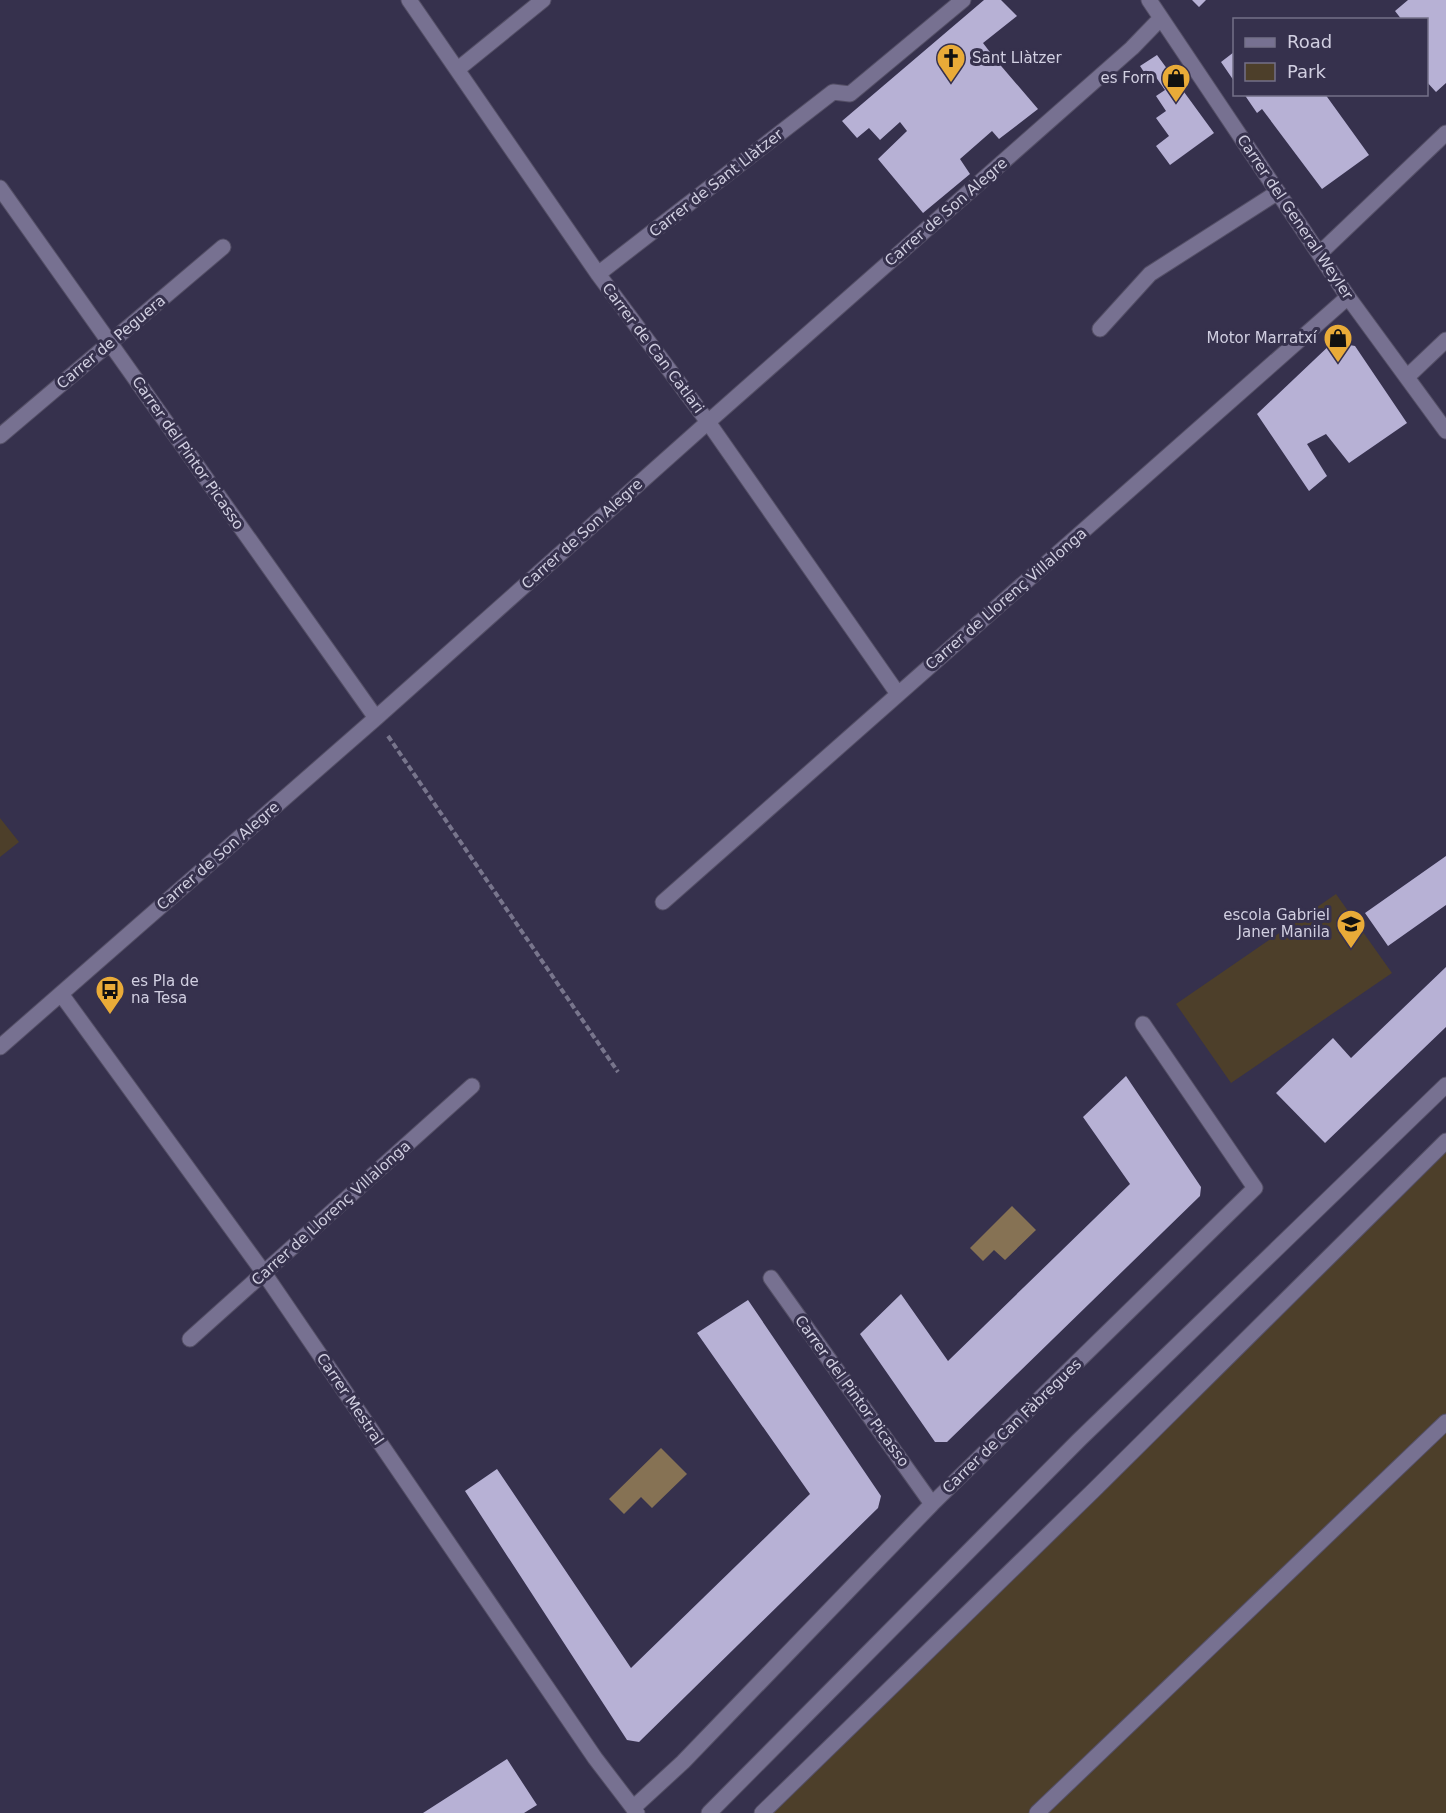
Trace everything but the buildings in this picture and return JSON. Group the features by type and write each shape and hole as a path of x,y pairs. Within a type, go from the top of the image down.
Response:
{"street":[{"name":"Carrer de Can Catlari","path":"409,0 598,274 708,422 898,694"},
{"path":"458,69 543,0"},
{"name":"Carrer de Sant Llàtzer","path":"598,274 833,92 850,94 963,0"},
{"name":"Carrer del General Weyler","path":"1149,0 1348,297 1446,431"},
{"name":"Carrer de Son Alegre","path":"0,1047 376,718 1132,48 1161,18"},
{"path":"1319,254 1446,133"},
{"name":"Carrer del Pintor Picasso","path":"0,188 376,718"},
{"path":"1100,329 1150,274 1278,192"},
{"name":"Carrer de Peguera","path":"0,436 223,248"},
{"name":"Carrer de Llorenç Villalonga","path":"663,902 1348,297"},
{"path":"1407,377 1446,340"},
{"name":"Carrer Mestral","path":"61,994 264,1273 595,1758 635,1811"},
{"name":"Carrer de Can Fàbregues","path":"635,1811 932,1504 1255,1188 1143,1024"},
{"path":"709,1813 1079,1440 1446,1085"},
{"name":"Carrer de Llorenç Villalonga","path":"190,1339 472,1086"},
{"path":"762,1813 1092,1492 1446,1141"},
{"name":"Carrer del Pintor Picasso","path":"771,1278 932,1504"},
{"path":"1037,1813 1446,1422"}],"path":[{"path":"376,718 618,1072"}],"green space":[{"path":"0,818 19,842 0,857"},
{"path":"1336,894 1392,973 1231,1083 1176,1004"},
{"path":"1446,1146 1446,1813 763,1813"}],"shaded area":[{"path":"1012,1206 1036,1230 1005,1260 994,1250 983,1261 970,1248"},
{"path":"661,1448 687,1474 652,1508 641,1497 624,1514 609,1499"}],"place":[{"name":"Sant Llàtzer","path":"951,84"},
{"name":"es Forn","path":"1176,104"},
{"name":"Motor Marratxí","path":"1338,364"},
{"name":"escola Gabriel Janer Manila","path":"1351,950"},
{"name":"es Pla de na Tesa","path":"110,1016"}]}
